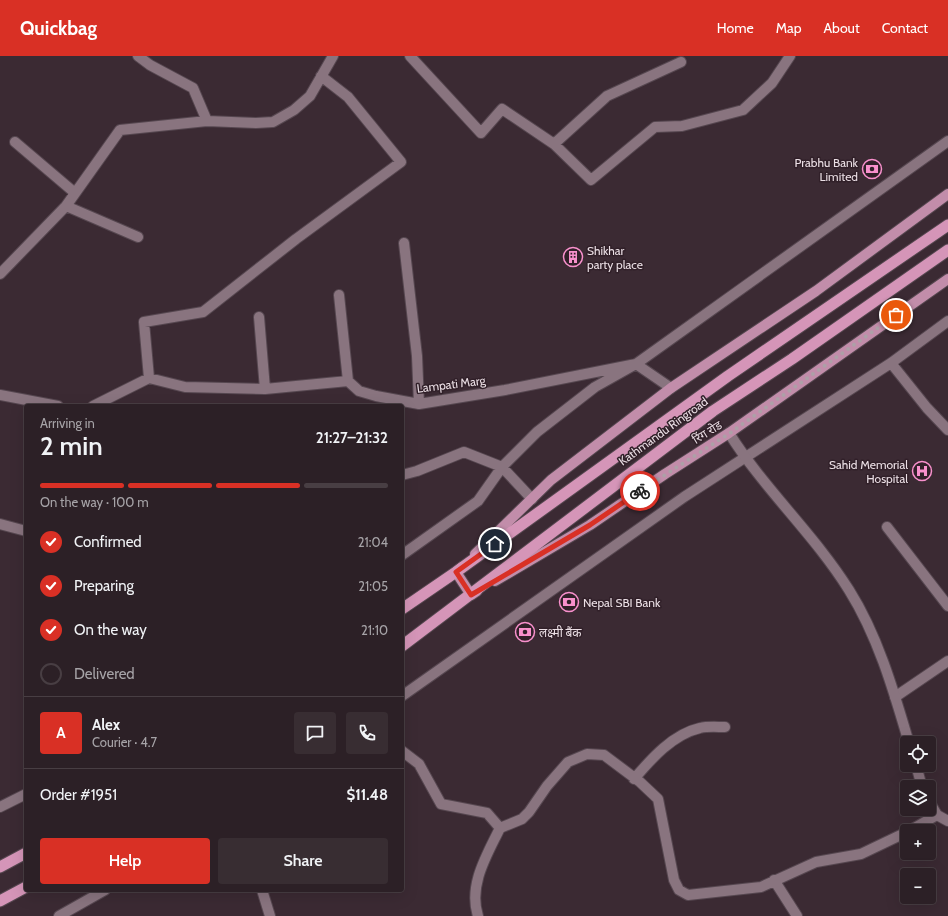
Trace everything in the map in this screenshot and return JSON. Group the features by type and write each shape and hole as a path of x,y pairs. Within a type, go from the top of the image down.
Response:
{"highway":[{"name":"Kathmandu Ringroad","path":"404,608 456,572 728,376 948,225"},
{"name":"Kathmandu Ringroad","path":"404,645 471,595 634,468 713,410 792,359 948,250"},
{"path":"0,867 24,854"},
{"path":"0,901 24,888"}],"main road":[{"path":"471,595 456,572 551,480 671,388 816,291 948,194"},
{"name":"रिंग रोड","path":"471,595 590,525 664,474 730,433 948,279"}],"street":[{"path":"138,56 150,65 193,88 207,121"},
{"path":"0,274 66,206 120,130 207,121 256,123 273,122 294,110 310,96 333,56"},
{"path":"410,56 481,133 502,109 554,144 591,180 655,126 682,126 743,110 772,83 790,56"},
{"path":"554,144 607,96 681,62"},
{"path":"149,378 144,322 203,312 296,239 401,162 348,98 321,76"},
{"path":"404,554 478,501 502,467 537,432 595,388 636,364 948,141"},
{"path":"15,142 76,193"},
{"path":"66,206 138,237"},
{"path":"404,243 417,356 419,404"},
{"path":"97,404 149,378 185,387 265,389 348,381 338,295"},
{"path":"259,317 265,389"},
{"path":"404,695 684,497 891,363 948,321"},
{"path":"891,363 927,408 948,430"},
{"path":"636,364 671,388"},
{"name":"Lampati Marg","path":"348,381 359,391 419,404 506,390 636,364"},
{"path":"0,395 47,404"},
{"path":"730,433 745,458 801,525 850,591 870,631 895,697 907,736"},
{"path":"404,474 417,471 464,452 502,467 532,499"},
{"path":"0,524 24,530"},
{"path":"887,527 948,606"},
{"path":"895,697 948,661"},
{"path":"634,779 650,760 678,737 700,728 725,727"},
{"path":"404,753 419,764 441,804 487,813 500,828"},
{"path":"478,916 475,890 483,863 500,828 522,819 529,812 558,772 568,762 587,754 604,755 634,779 640,782 658,799 674,880 679,890 688,895 761,887 816,862 861,854 900,836"},
{"path":"0,807 24,795"},
{"path":"922,824 937,815 948,821"},
{"path":"774,880 797,916"},
{"path":"59,916 101,892"},
{"path":"263,892 270,916"}],"way so far":[{"path":"640,491 664,474 730,433 896,315"}],"place":[{"name":"Prabhu Bank Limited","path":"872,169"},
{"name":"Shikhar party place","path":"573,257"},
{"name":"Sahid Memorial Hospital","path":"922,471"},
{"name":"Nepal SBI Bank","path":"569,602"},
{"name":"लक्ष्मी बैंक","path":"525,632"}],"route":[{"path":"495,544 456,572 471,595 590,525 640,491"}]}
